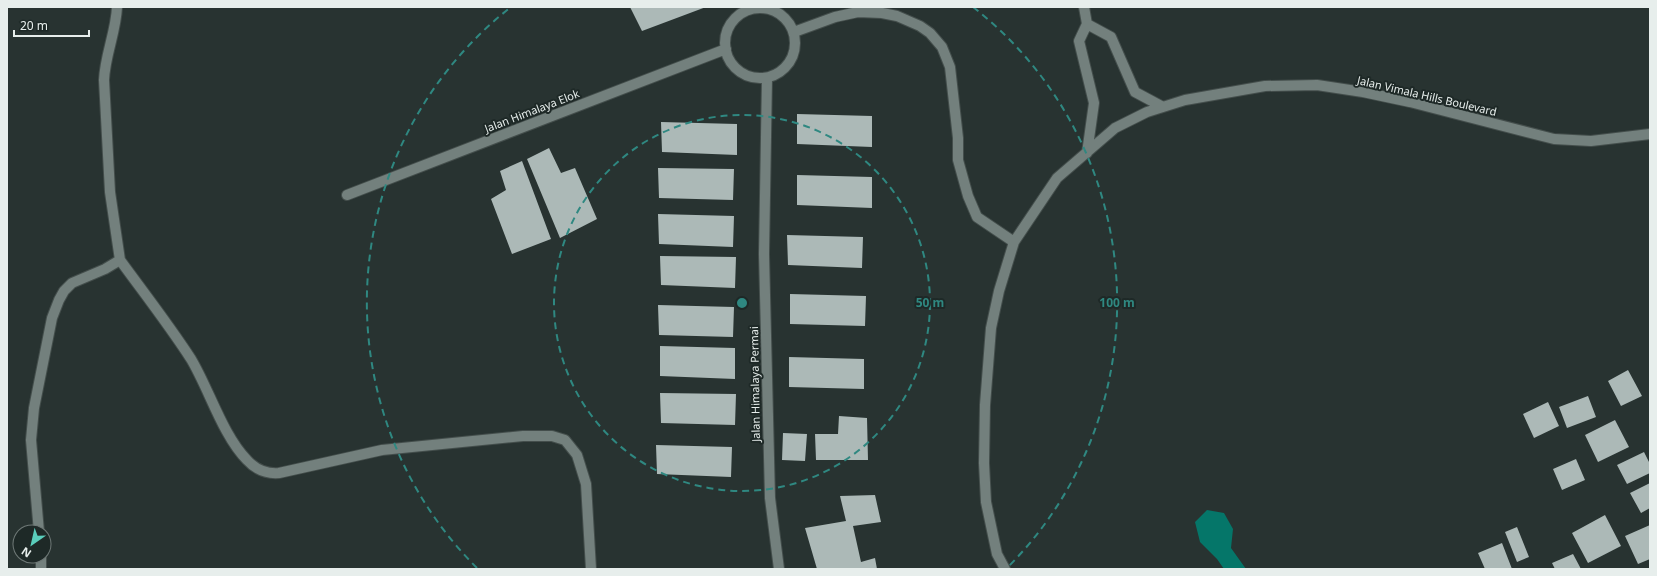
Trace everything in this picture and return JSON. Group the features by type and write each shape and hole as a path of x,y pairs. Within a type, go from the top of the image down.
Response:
{"street":[{"path":"117,7 116,22 105,66 104,80 110,192 120,260 162,316 191,360 235,446 257,469 268,474 279,474 382,450 523,436 552,436 565,440 577,455 586,484 591,569"},
{"path":"1084,7 1087,24 1079,41 1094,103 1087,152"},
{"path":"767,8 778,13 788,21 794,32 794,55 788,66 778,73 767,78 755,78 736,68 730,60 726,49 725,38 728,28 742,10 767,8"},
{"path":"794,32 835,17 858,12 882,13 897,16 920,26 930,33 942,47 950,67 958,138 958,160 968,196 977,217 1014,242"},
{"path":"1087,24 1111,37 1135,92 1163,107"},
{"name":"Jalan Himalaya Elok","path":"347,194 726,49"},
{"name":"Jalan Himalaya Permai","path":"767,78 765,285 770,498 778,569"},
{"name":"Jalan Vimala Hills Boulevard","path":"1005,569 997,554 986,502 984,463 985,405 991,328 999,291 1014,242 1057,178 1115,128 1147,112 1185,100 1265,86 1317,85 1363,92 1410,102 1554,139 1592,141 1650,134"},
{"path":"38,524 31,440 34,408 52,318 58,300 72,283 105,269 120,260"}],"shaded area":[{"path":"1207,510 1224,513 1233,529 1231,548 1246,569 1224,569 1217,559 1200,542 1195,522"}],"building":[{"path":"630,7 706,7 642,31"},
{"path":"797,114 872,116 872,147 797,144"},
{"path":"661,122 737,124 737,155 662,152"},
{"path":"549,148 561,173 575,168 597,219 560,238 527,159"},
{"path":"522,161 551,239 512,254 491,199 506,190 500,171"},
{"path":"658,168 734,169 733,200 659,198"},
{"path":"797,175 872,177 872,208 797,205"},
{"path":"658,214 734,216 733,247 659,244"},
{"path":"787,235 863,237 862,268 788,265"},
{"path":"660,256 736,257 735,288 661,285"},
{"path":"790,294 866,296 865,326 790,324"},
{"path":"658,305 734,307 733,337 659,335"},
{"path":"660,346 735,348 735,379 660,376"},
{"path":"789,357 864,359 864,389 789,387"},
{"path":"1628,370 1642,396 1621,406 1608,381"},
{"path":"660,393 736,394 735,425 661,423"},
{"path":"1588,396 1596,417 1567,428 1559,407"},
{"path":"1548,402 1559,426 1534,438 1523,414"},
{"path":"839,416 867,418 868,460 816,460 815,434 838,434"},
{"path":"1615,420 1629,447 1598,462 1585,435"},
{"path":"783,433 807,434 805,461 782,460"},
{"path":"656,445 732,447 731,477 657,474"},
{"path":"1644,452 1650,464 1650,473 1627,484 1617,465"},
{"path":"1576,459 1585,480 1562,490 1553,469"},
{"path":"1650,483 1650,508 1641,513 1630,493"},
{"path":"875,495 881,522 853,526 861,562 875,558 877,569 817,569 805,528 846,521 840,496"},
{"path":"1605,515 1621,546 1588,563 1572,533"},
{"path":"1650,525 1650,559 1638,564 1625,536"},
{"path":"1517,527 1529,557 1517,562 1505,532"},
{"path":"1502,543 1512,569 1485,569 1478,553"},
{"path":"1573,554 1581,569 1555,569 1552,563"}]}
